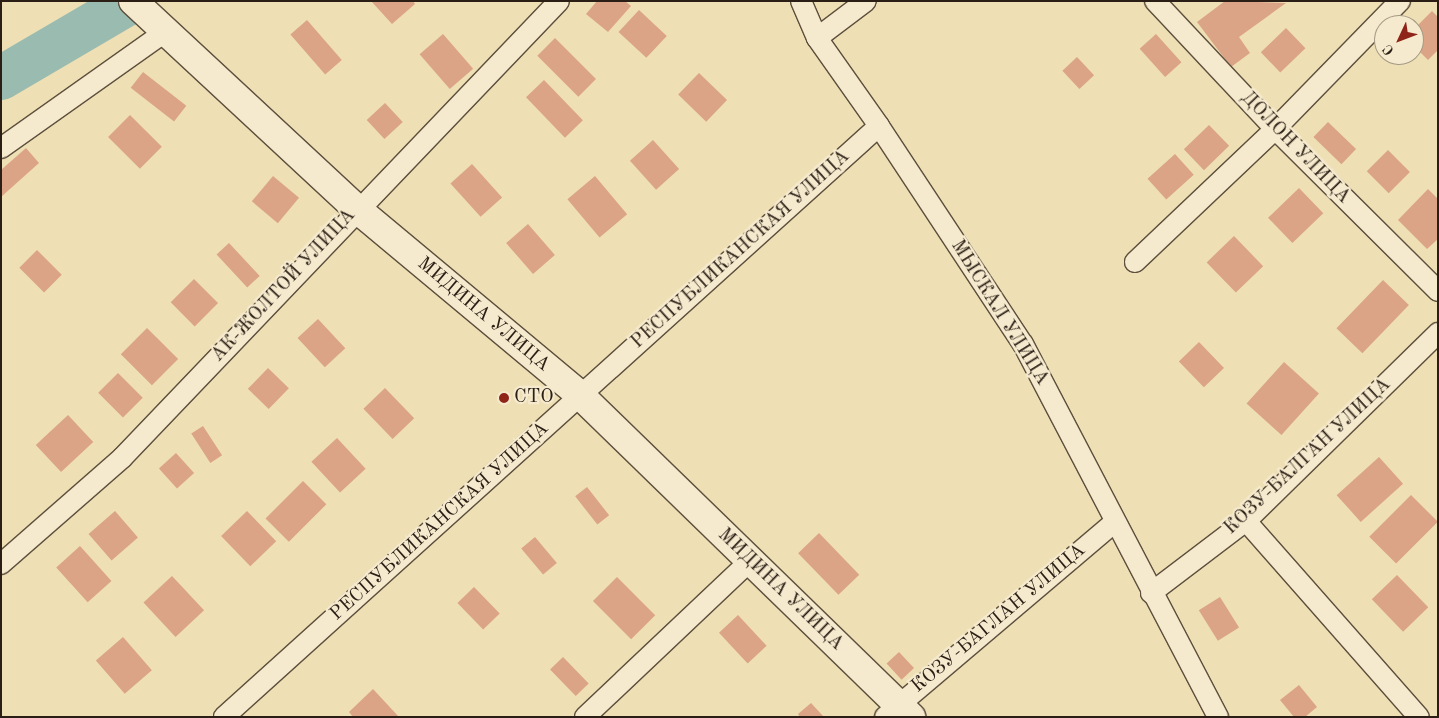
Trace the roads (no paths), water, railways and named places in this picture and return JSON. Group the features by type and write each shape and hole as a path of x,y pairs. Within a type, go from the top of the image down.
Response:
{"street":[{"name":"МИДИНА УЛИЦА","path":"133,1 357,209 580,395 750,561 898,713"},
{"name":"АК-ЖОЛТОЙ УЛИЦА","path":"1,564 122,458 357,209 559,1"},
{"name":"МЫСКАЛ УЛИЦА","path":"801,1 817,38 879,126 1022,344 1151,594 1218,717"},
{"path":"817,38 866,1"},
{"name":"ДОЛОН УЛИЦА","path":"1155,1 1275,129 1438,291"},
{"path":"1135,262 1275,129 1400,1"},
{"path":"1,148 161,28"},
{"name":"РЕСПУБЛИКАНСКАЯ УЛИЦА","path":"224,717 879,126"},
{"name":"КОЗУ-БАЛГАН УЛИЦА","path":"1151,594 1246,520 1438,333"},
{"path":"1246,520 1419,717"},
{"name":"КОЗУ-БАГЛАН УЛИЦА","path":"898,713 1114,523"},
{"path":"585,717 750,561"}],"waterway":[{"path":"1,78 132,1"}],"place":[{"name":"СТО","path":"504,398"}]}
